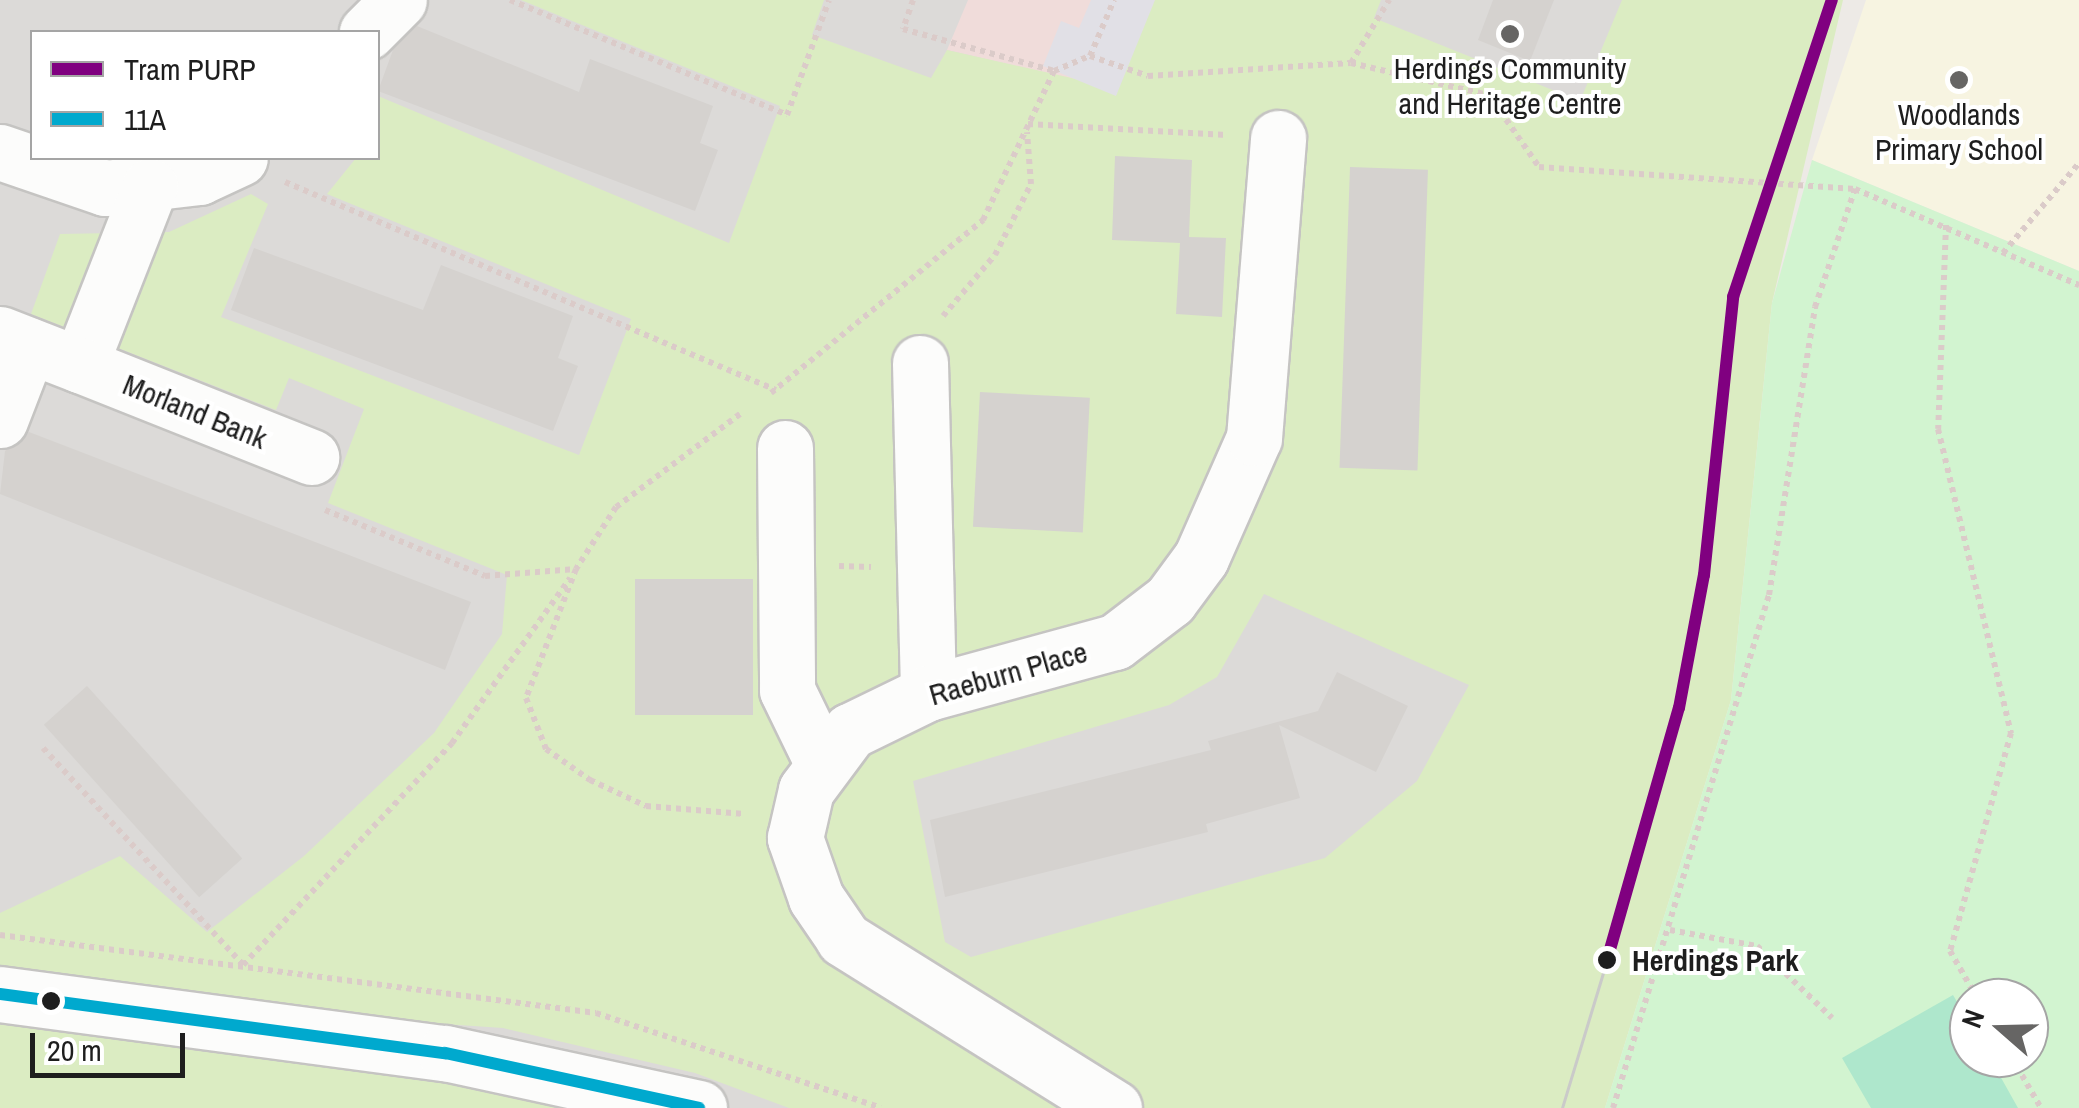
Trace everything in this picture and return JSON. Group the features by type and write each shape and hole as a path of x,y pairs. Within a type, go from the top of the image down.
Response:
{"street":[{"path":"370,30 399,0"},
{"name":"Raeburn Place","path":"1114,1108 844,939 816,898 796,838 822,762 850,731 928,694 1115,642 1170,600 1201,558 1254,438 1278,138"},
{"path":"0,152 104,188 150,186 235,160"},
{"path":"80,364 150,186"},
{"name":"Morland Bank","path":"0,420 14,340 312,456"},
{"path":"920,363 922,570 928,694"},
{"path":"785,448 787,690 822,762"},
{"path":"0,994 228,1020 630,1087 699,1108"}],"path":[{"path":"510,0 787,115 829,0"},
{"path":"913,0 904,29 1054,71"},
{"path":"1351,63 1388,0"},
{"path":"1090,56 1148,76 1351,63 1489,94 1539,166 1855,190 2079,285"},
{"path":"920,363 929,333 995,255 1031,184 1027,127 1278,138"},
{"path":"240,160 776,390 785,448"},
{"path":"2003,253 2079,163"},
{"path":"1614,1108 1692,860 1768,595 1815,307 1855,190"},
{"path":"1946,226 1938,429 2011,732 1950,951 1966,978"},
{"path":"228,1020 242,965 452,743 576,569 485,576 294,497 312,456"},
{"path":"788,562 922,570"},
{"path":"43,748 242,965"},
{"path":"1680,856 1692,860"},
{"path":"1670,930 1757,946 1832,1018"},
{"path":"2023,1078 2040,1108"},
{"path":"1607,1088 1619,1092"}],"shaded area":[{"path":"0,0 1810,0 1538,1108 440,1108 0,1035"},
{"path":"968,0 1139,0 1103,86 947,50"},
{"path":"1091,0 1155,0 1116,96 1043,66 1061,21 1079,28"},
{"name":"Woodlands Primary School","path":"1866,0 2079,0 2079,271 1812,160"}],"green space":[{"path":"521,0 824,0 812,35 931,78 947,50 1103,85 1139,0 1381,0 1374,18 1580,101 1622,0 1843,0 1772,303 1731,700 1605,1108 789,1108 695,1073 503,1028 385,1020 575,1108 0,1108 0,913 120,856 207,932 304,856 434,733 502,634 507,575 328,503 364,409 289,378 276,410 31,314 60,234 169,232 251,194 268,204 221,317 579,455 631,319 327,194 354,160 380,160 380,97 729,243 780,106","holes":["1264,594 1469,685 1417,781 1325,858 971,957 945,942 913,781 1169,705 1217,677"]},
{"name":"Herdings Park","path":"1812,160 2079,271 2079,1108 1605,1108 1731,700 1772,303"},
{"path":"1949,997 1949,1078 2001,1078 2018,1108 1871,1108 1842,1058"}],"building":[{"name":"Herdings Community and Heritage Centre","path":"1493,0 1554,0 1530,61 1478,40"},
{"path":"417,26 579,92 590,59 713,106 700,143 718,150 695,211 380,92 393,50"},
{"path":"1115,156 1192,160 1189,237 1226,238 1222,317 1176,314 1180,243 1112,240"},
{"path":"1350,167 1428,170 1417,471 1339,468"},
{"path":"254,248 423,310 441,265 573,316 558,358 578,366 553,431 231,310"},
{"path":"980,392 1090,398 1083,533 973,527"},
{"path":"29,432 471,602 445,670 0,494 5,451"},
{"path":"635,579 753,579 753,715 635,715"},
{"path":"1337,672 1408,706 1376,772 1279,725 1300,798 1206,824 1208,832 945,897 930,820 1211,750 1208,741 1318,711"},
{"path":"87,686 242,858 199,897 44,725"}],"tram line":[{"name":"PURP","path":"1607,960 1679,708 1704,575 1733,297 1832,0"},
{"path":"1562,1108 1607,960"}],"transit line":[{"name":"11A","path":"0,994 445,1053 699,1108"}],"place":[{"name":"Herdings Community and Heritage Centre","path":"1510,34"},
{"name":"Woodlands Primary School","path":"1959,80"},
{"name":"Herdings Park","path":"1607,960"}]}
